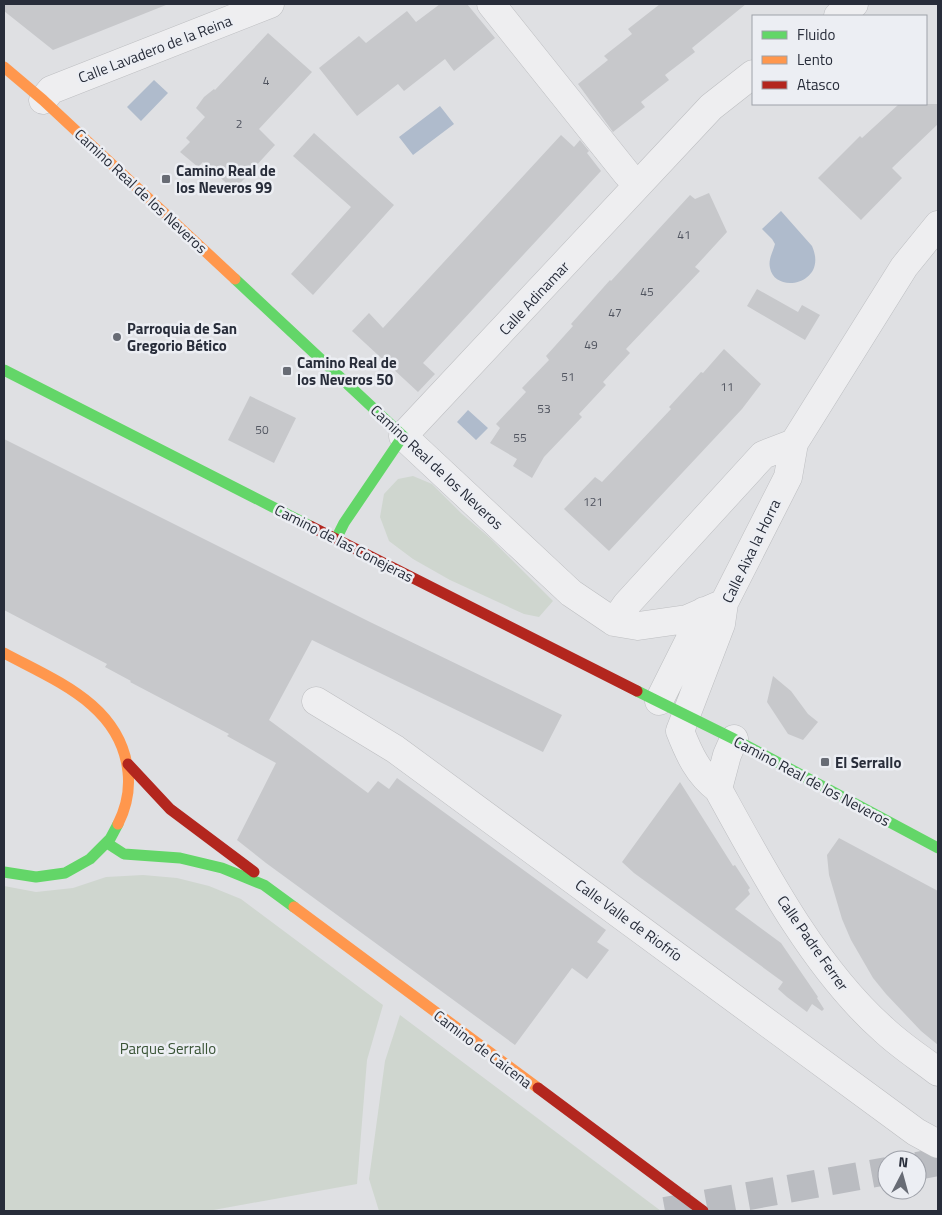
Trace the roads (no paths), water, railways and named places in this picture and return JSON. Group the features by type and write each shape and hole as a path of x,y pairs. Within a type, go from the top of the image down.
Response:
{"street":[{"name":"Calle Lavadero de la Reina","path":"43,100 51,90 270,4"},
{"path":"491,4 626,174"},
{"path":"839,15 854,4"},
{"name":"Camino Real de los Neveros","path":"4,68 43,100 571,593 614,622 638,626 688,619 714,607"},
{"name":"Calle Adinamar","path":"336,539 344,523 403,436 711,107 752,75"},
{"name":"Calle Aixa la Horra","path":"659,701 788,477 794,443 904,267 938,225"},
{"name":"Camino de las Conejeras","path":"4,370 685,715"},
{"path":"614,622 626,604 763,455 794,443"},
{"name":"Calle Aixa la Horra","path":"685,715 721,624 714,607"},
{"path":"4,653 53,680 96,709 113,727 122,745 128,764 132,804 108,843 89,860 57,875 32,878 4,872"},
{"name":"Calle Valle de Riofrío","path":"316,702 395,749 916,1132 938,1144"},
{"name":"Camino Real de los Neveros","path":"685,715 734,739 938,848"},
{"name":"Calle Padre Ferrer","path":"685,715 680,731 688,751 706,780 718,789 783,903 818,956 847,992 884,1030 938,1072"},
{"path":"718,789 726,755 734,739"},
{"name":"Camino de Caicena","path":"128,764 193,832 252,869 264,885"},
{"name":"Camino de Caicena","path":"153,806 170,809"},
{"name":"Camino de Caicena","path":"108,843 124,854 182,855 222,868 264,885 703,1211"}],"water":[{"path":"154,80 168,93 141,121 127,107"},
{"path":"440,106 454,124 413,155 399,137"},
{"path":"781,211 812,246 815,259 813,269 808,277 790,283 781,281 774,276 770,268 770,259 775,244 762,229"},
{"path":"468,410 488,428 476,440 457,422"}],"tunnel":[{"path":"927,1164 938,1162"},
{"path":"665,1211 877,1173"}],"place":[{"name":"Camino Real de los Neveros 99","path":"166,179"},
{"name":"Parroquia de San Gregorio Bético","path":"117,337"},
{"name":"Camino Real de los Neveros 50","path":"287,371"},
{"name":"El Serrallo","path":"825,762"}],"park label":[{"name":"Parque Serrallo","path":"168,1048"}]}
